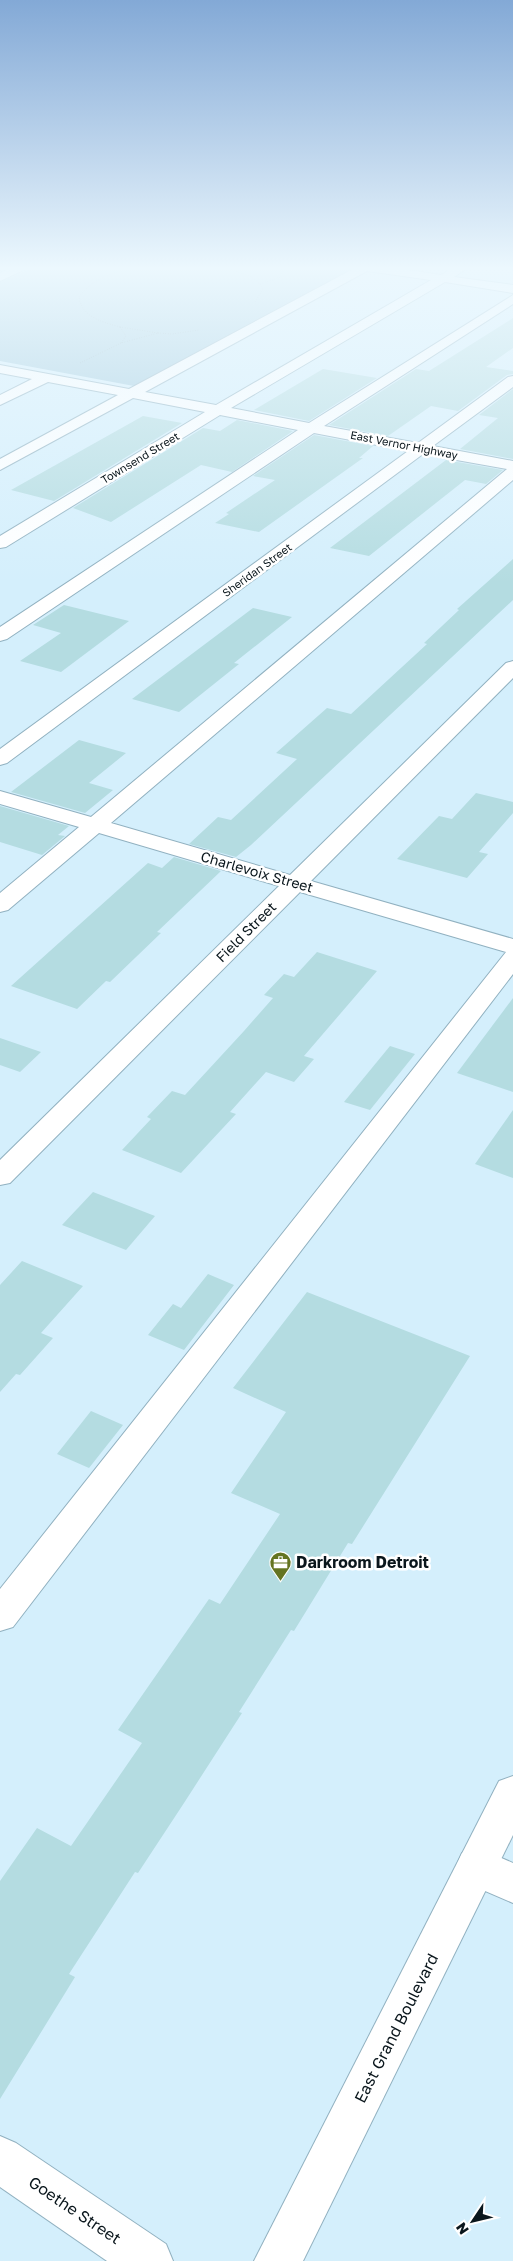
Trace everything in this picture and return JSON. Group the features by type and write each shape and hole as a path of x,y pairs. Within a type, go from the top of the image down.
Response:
{"street":[{"name":"East Vernor Highway","path":"18,373 513,466"},
{"path":"0,464 169,373"},
{"name":"Townsend Street","path":"0,543 281,373"},
{"path":"0,635 311,428 398,373"},
{"path":"0,401 46,378"},
{"name":"Sheridan Street","path":"0,759 513,380"},
{"path":"0,905 513,472"},
{"name":"Field Street","path":"0,1176 513,667"},
{"name":"Charlevoix Street","path":"0,797 513,947"},
{"path":"0,1616 513,958"},
{"name":"East Grand Boulevard","path":"278,2261 495,1875 513,1794"},
{"name":"Goethe Street","path":"0,2159 149,2261"}],"shaded area":[{"path":"62,373 159,373 134,386"}],"building":[{"path":"317,373 344,373 377,378 309,421 254,410"},
{"path":"411,373 513,373 458,411 431,406 388,436 329,425"},
{"path":"513,389 513,459 460,449 498,418 479,415"},
{"path":"143,416 182,423 54,501 11,490"},
{"path":"237,420 293,431 232,472 201,465 111,522 73,508 203,428 220,431"},
{"path":"314,435 373,446 359,458 363,458 259,532 215,523 229,514 226,513 275,480 253,476"},
{"path":"446,460 503,470 486,484 465,480 369,556 330,548"},
{"path":"513,559 513,600 251,845 236,857 189,844 218,817 231,820 297,759 276,753 327,708 351,714 427,644 424,643 459,610 457,609"},
{"path":"64,605 129,621 61,672 20,661 61,633 33,625"},
{"path":"253,608 292,617 234,663 239,664 179,712 132,699"},
{"path":"79,740 126,753 89,783 113,790 85,813 11,792"},
{"path":"476,793 513,802 513,813 479,852 488,854 467,878 397,859 439,816 452,819"},
{"path":"0,806 69,826 58,835 65,836 42,855 0,842"},
{"path":"174,857 221,871 157,932 161,933 110,982 106,981 77,1009 11,986 148,863 162,868"},
{"path":"317,952 377,971 304,1056 314,1059 294,1082 266,1072 230,1112 236,1114 181,1173 122,1150 151,1119 147,1117 172,1091 185,1095 244,1031 273,998 264,995 284,974 294,977"},
{"path":"513,998 513,1092 457,1073"},
{"path":"0,1038 41,1052 20,1072 0,1065"},
{"path":"390,1046 415,1054 370,1110 344,1102"},
{"path":"513,1110 513,1178 475,1164"},
{"path":"93,1192 155,1216 126,1250 62,1225"},
{"path":"22,1261 83,1286 41,1333 53,1338 20,1375 16,1374 0,1392 0,1285"},
{"path":"208,1274 234,1285 184,1350 148,1335 173,1304 181,1308"},
{"path":"307,1292 470,1356 352,1544 348,1543 294,1631 291,1630 239,1712 242,1713 184,1803 138,1873 135,1872 69,1974 75,1977 0,2099 0,1881 37,1828 71,1846 142,1743 118,1730 209,1599 220,1604 280,1514 231,1493 286,1412 233,1388"},
{"path":"91,1411 123,1425 89,1468 57,1454"}],"place":[{"name":"Darkroom Detroit","path":"280,1581"}]}
